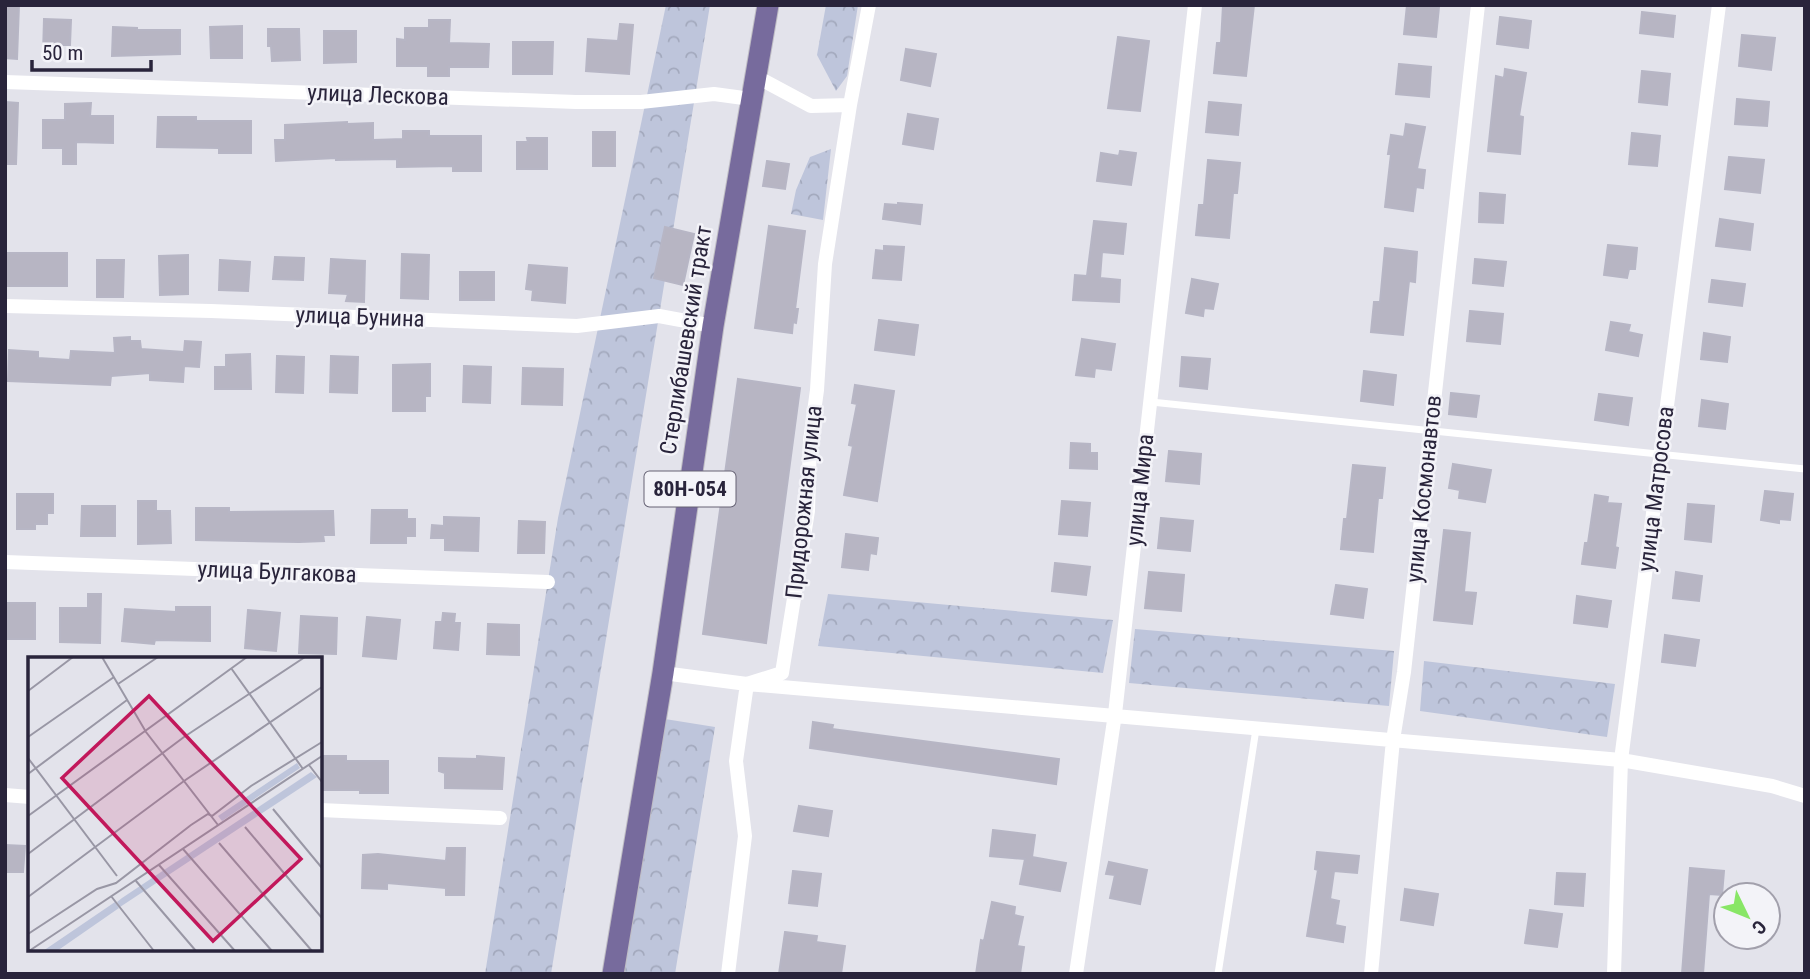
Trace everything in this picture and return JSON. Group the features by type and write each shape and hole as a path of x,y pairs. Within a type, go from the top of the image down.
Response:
{"main road":[{"name":"Стерлибашевский тракт","path":"613,974 663,673 713,326 768,5"}],"street":[{"name":"Придорожная улица","path":"747,684 782,673 808,511 810,441 817,390 825,264 869,5"},
{"name":"улица Мира","path":"1076,974 1115,714 1195,5"},
{"name":"улица Космонавтов","path":"1371,974 1393,740 1404,672 1478,5"},
{"name":"улица Матросова","path":"1614,974 1621,760 1719,5"},
{"path":"755,76 811,106 850,105"},
{"name":"улица Лескова","path":"5,82 576,102 641,102 714,94 751,99"},
{"name":"улица Бунина","path":"5,306 211,311 577,326 659,316 713,326"},
{"name":"улица Булгакова","path":"5,562 548,582"},
{"path":"663,673 747,684 1621,760 1772,786 1805,796"},
{"path":"728,974 745,836 736,761 747,684"},
{"path":"5,795 28,797"},
{"path":"322,810 500,818"}],"lane":[{"path":"1150,402 1805,469"},
{"path":"1218,974 1257,727"}],"green space":[{"path":"666,5 710,5 551,974 485,974 558,518"},
{"path":"826,5 858,5 847,76 836,91 817,55"},
{"path":"831,149 823,220 791,214 796,190 810,157"},
{"path":"828,594 1113,620 1103,673 818,646"},
{"path":"1135,629 1394,651 1389,706 1129,683"},
{"path":"1424,661 1615,684 1607,737 1420,711"},
{"path":"665,719 715,727 675,974 624,974"}],"building":[{"path":"5,5 19,5 17,59 5,58"},
{"path":"1223,5 1254,5 1246,76 1214,73 1217,43 1221,43"},
{"path":"1407,5 1439,7 1436,37 1404,34"},
{"path":"1642,12 1675,16 1673,37 1640,33"},
{"path":"1500,17 1531,21 1528,48 1497,44"},
{"path":"44,19 71,20 70,45 56,45 55,54 43,54"},
{"path":"429,20 450,20 449,43 489,44 488,67 449,67 449,76 428,76 428,66 397,66 397,39 405,40 405,28 429,28"},
{"path":"620,24 633,25 629,74 586,71 588,39 618,41"},
{"path":"242,26 242,58 211,58 210,27"},
{"path":"113,27 180,30 180,54 112,56"},
{"path":"268,29 299,29 300,60 272,61 271,46 268,46"},
{"path":"324,31 356,31 356,62 324,63"},
{"path":"1742,35 1775,38 1771,70 1739,66"},
{"path":"1118,37 1149,41 1140,111 1108,108"},
{"path":"513,42 553,42 552,74 513,74"},
{"path":"906,49 936,54 930,86 901,80"},
{"path":"1399,64 1431,67 1429,97 1396,94"},
{"path":"1505,69 1526,73 1519,116 1523,117 1520,154 1488,151 1496,76 1504,78"},
{"path":"1642,71 1670,74 1667,105 1639,102"},
{"path":"1737,99 1769,102 1767,126 1735,124"},
{"path":"5,102 18,103 16,164 5,164"},
{"path":"1209,102 1241,105 1238,135 1206,132"},
{"path":"91,103 90,116 113,116 113,143 76,142 76,164 63,164 63,148 43,148 43,120 65,120 65,104"},
{"path":"908,114 938,119 933,149 903,144"},
{"path":"158,117 196,117 196,121 251,121 251,153 219,153 219,148 157,147"},
{"path":"373,123 373,140 403,139 403,131 429,131 429,136 481,136 481,171 453,171 453,166 397,167 397,159 276,161 275,140 285,140 285,125"},
{"path":"1406,124 1425,127 1417,169 1425,170 1423,188 1416,187 1413,211 1385,207 1391,135 1404,137"},
{"path":"593,132 615,132 615,166 593,166"},
{"path":"1632,133 1660,136 1657,166 1629,164"},
{"path":"527,138 547,138 547,169 517,169 517,142 528,142"},
{"path":"1120,151 1136,153 1131,185 1097,181 1101,153 1119,156"},
{"path":"1729,157 1764,160 1760,193 1725,189"},
{"path":"1208,160 1240,163 1237,193 1233,193 1229,238 1196,235 1199,205 1204,205"},
{"path":"767,161 789,164 785,189 763,186"},
{"path":"1480,193 1505,195 1503,223 1479,222"},
{"path":"885,204 922,205 920,224 883,219"},
{"path":"1720,219 1753,224 1750,250 1716,246"},
{"path":"1094,221 1126,224 1123,254 1102,252 1100,278 1120,280 1119,302 1073,300 1075,275 1087,276"},
{"path":"769,226 805,231 795,309 798,309 792,333 755,328"},
{"path":"665,227 694,234 683,285 654,278"},
{"path":"1608,245 1637,248 1635,269 1629,269 1627,278 1604,275"},
{"path":"884,246 904,247 901,280 873,278 876,250 884,251"},
{"path":"1385,248 1417,252 1415,282 1409,281 1403,335 1371,332 1374,302 1380,302"},
{"path":"5,253 67,253 67,286 5,286"},
{"path":"402,254 429,255 428,299 401,298"},
{"path":"188,255 188,294 160,295 159,256"},
{"path":"275,257 304,258 303,280 273,279"},
{"path":"331,259 365,261 364,302 346,301 348,294 329,293"},
{"path":"1475,259 1506,262 1503,286 1473,283"},
{"path":"97,260 124,260 123,297 97,297"},
{"path":"220,260 250,262 248,291 219,290"},
{"path":"529,265 567,268 565,303 532,300 533,290 526,289"},
{"path":"460,272 494,272 494,300 460,300"},
{"path":"1192,279 1218,284 1213,309 1204,308 1203,316 1186,313"},
{"path":"1712,280 1745,284 1742,306 1709,302"},
{"path":"1470,311 1503,314 1500,344 1467,341"},
{"path":"879,320 918,325 914,355 875,350"},
{"path":"1611,322 1630,325 1628,332 1642,335 1638,356 1606,350"},
{"path":"1704,333 1730,337 1727,362 1701,359"},
{"path":"130,337 130,341 140,341 141,349 184,352 185,341 201,342 199,367 184,366 183,382 150,380 150,373 111,376 110,385 8,381 9,350 38,352 38,358 70,360 71,351 115,353 114,338"},
{"path":"1082,339 1115,344 1111,370 1095,368 1094,377 1076,375"},
{"path":"250,354 251,389 215,389 215,367 226,367 226,355"},
{"path":"277,356 304,357 303,393 276,392"},
{"path":"331,356 358,357 357,393 330,392"},
{"path":"1182,357 1210,359 1207,389 1180,386"},
{"path":"430,364 430,396 425,396 425,411 393,411 393,365"},
{"path":"464,366 491,367 490,403 463,402"},
{"path":"523,368 563,369 562,405 522,404"},
{"path":"1364,371 1396,375 1393,405 1361,401"},
{"path":"738,379 800,388 766,643 703,634"},
{"path":"855,385 894,391 877,501 844,495 853,446 849,445 857,404 852,403"},
{"path":"1451,393 1479,396 1476,417 1449,414"},
{"path":"1599,394 1632,398 1628,425 1595,420"},
{"path":"1702,400 1728,404 1725,429 1699,426"},
{"path":"1071,443 1090,444 1090,453 1097,453 1097,469 1070,468"},
{"path":"1169,451 1201,454 1199,484 1166,481"},
{"path":"1453,464 1491,470 1485,502 1459,498 1460,490 1449,488"},
{"path":"1353,465 1385,468 1382,498 1378,498 1373,552 1341,549"},
{"path":"1765,491 1793,494 1790,520 1779,519 1779,523 1761,520"},
{"path":"17,494 53,494 53,513 47,513 47,524 35,524 35,529 17,529"},
{"path":"1595,495 1608,497 1607,503 1621,504 1615,568 1582,564"},
{"path":"138,501 156,501 156,511 170,511 171,543 138,544"},
{"path":"1062,501 1090,503 1087,536 1059,534"},
{"path":"1688,504 1714,506 1711,542 1685,539"},
{"path":"82,506 115,506 115,536 81,536"},
{"path":"196,508 229,508 229,512 333,511 334,535 323,535 324,541 299,542 196,540"},
{"path":"372,510 407,510 407,519 415,519 415,536 406,536 406,543 371,543"},
{"path":"444,517 479,518 478,551 445,550 445,538 431,538 432,525 444,526"},
{"path":"1161,518 1193,521 1190,551 1158,548"},
{"path":"519,521 545,522 544,553 518,553"},
{"path":"1444,530 1470,533 1464,592 1476,593 1472,624 1434,620"},
{"path":"846,534 878,538 876,554 870,553 868,570 842,567"},
{"path":"1055,563 1090,567 1086,595 1052,591"},
{"path":"1149,572 1184,575 1181,611 1145,608"},
{"path":"1676,572 1702,576 1699,601 1673,598"},
{"path":"1336,585 1367,589 1363,618 1331,614"},
{"path":"88,594 101,594 100,643 60,642 60,608 88,608"},
{"path":"1577,596 1611,601 1607,627 1574,623"},
{"path":"5,603 35,603 35,639 5,639"},
{"path":"176,607 210,607 210,641 155,640 154,644 122,641 125,609 176,612"},
{"path":"248,610 280,613 276,651 245,648"},
{"path":"443,613 455,614 454,623 460,623 458,650 434,648 436,622 442,622"},
{"path":"301,616 337,618 336,654 299,653"},
{"path":"367,617 400,620 396,659 363,656"},
{"path":"488,624 519,625 519,655 487,654"},
{"path":"1665,635 1699,640 1695,666 1662,662"},
{"path":"813,722 833,725 832,729 1059,759 1056,784 810,748"},
{"path":"322,756 346,756 346,761 388,761 388,793 360,793 360,790 322,790"},
{"path":"477,756 504,758 502,789 445,788 445,773 439,771 439,758 477,759"},
{"path":"799,806 832,811 828,836 794,831"},
{"path":"993,830 1035,835 1032,857 1066,863 1060,891 1020,884 1025,859 990,856"},
{"path":"5,845 25,846 23,872 5,872"},
{"path":"447,848 465,848 464,895 446,895 446,888 387,883 387,889 362,888 363,855 446,861"},
{"path":"1317,852 1359,856 1357,873 1334,871 1330,899 1339,901 1335,925 1345,927 1343,942 1307,936 1318,870 1315,869"},
{"path":"1109,862 1147,870 1140,904 1110,898 1115,875 1106,874"},
{"path":"1690,868 1724,871 1723,881 1712,881 1712,894 1709,894 1703,974 1682,974"},
{"path":"793,871 821,874 817,906 789,903"},
{"path":"1557,873 1585,874 1583,906 1555,904"},
{"path":"1405,889 1438,894 1433,925 1401,920"},
{"path":"992,902 1015,907 1014,915 1023,917 1017,946 1024,947 1020,974 976,974 981,940 984,941"},
{"path":"1530,910 1562,914 1557,947 1525,943"},
{"path":"785,932 817,936 816,942 845,946 841,974 779,974"}]}
